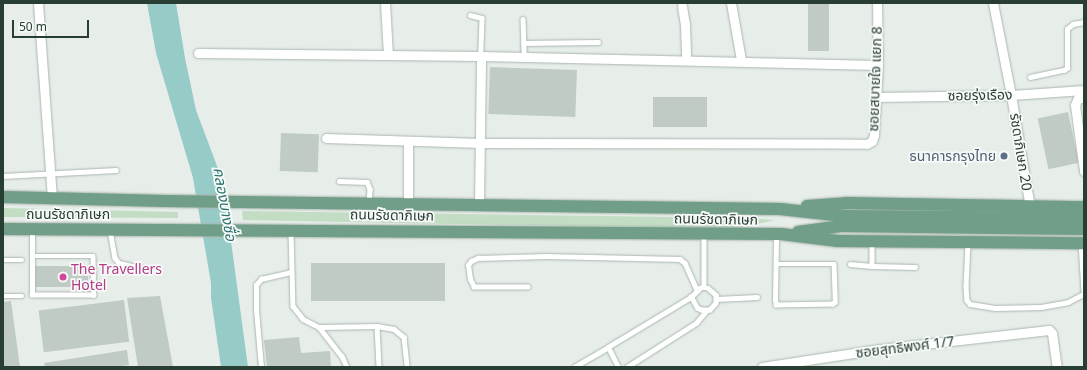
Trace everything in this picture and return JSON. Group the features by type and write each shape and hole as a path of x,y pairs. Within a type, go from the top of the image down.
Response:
{"main road":[{"name":"ถนนรัชดาภิเษก","path":"3,197 165,201 780,209 842,216 1084,218"},
{"name":"ถนนรัชดาภิเษก","path":"780,209 846,203 1084,207"},
{"name":"ถนนรัชดาภิเษก","path":"779,234 841,226 1084,229"},
{"name":"ถนนรัชดาภิเษก","path":"3,229 273,229 779,234 838,241 1082,243"}],"street":[{"path":"38,3 52,198"},
{"path":"385,3 388,55"},
{"path":"731,3 741,60"},
{"name":"ซอยสบายใจ แยก 8","path":"480,143 867,144 872,141 874,135 878,64 877,3"},
{"name":"รัชดาภิเษก 20","path":"993,3 1012,95 1030,207"},
{"path":"682,6 685,24 686,60"},
{"path":"198,54 481,56 741,60 878,64"},
{"path":"479,205 481,56"},
{"name":"ซอยรุ่งเรือง","path":"876,97 1012,95 1084,90"},
{"path":"1084,98 1078,98 1076,105 1084,171"},
{"path":"326,138 480,143"},
{"path":"408,140 408,204"},
{"name":"ซอยสุทธิพงศ์ 1/7","path":"762,367 880,349 1049,330 1052,332 1057,367"}],"lane":[{"path":"470,15 482,18 481,56"},
{"path":"523,19 524,57"},
{"path":"1030,77 1064,70 1066,68 1067,29 1073,24 1084,22"},
{"path":"523,43 598,42"},
{"path":"3,176 51,172 116,170"},
{"path":"339,181 367,182 370,189 369,203"},
{"path":"32,229 32,256 32,295 94,295 93,256 32,256"},
{"path":"110,229 115,258 119,263 141,268"},
{"path":"291,230 293,306 303,319 318,326 377,326 394,329 404,337 407,367"},
{"path":"704,234 704,287"},
{"path":"776,264 834,264 835,302 776,305 776,264 779,234"},
{"path":"872,241 872,266"},
{"path":"968,242 966,287 967,300 970,304 995,308 1041,307 1068,302 1084,292 1082,243"},
{"path":"528,287 474,287 470,279 468,265 471,261 478,258 680,259 685,263 697,290"},
{"path":"3,260 22,260"},
{"path":"850,264 915,267"},
{"path":"261,367 256,310 256,285 261,279 291,272"},
{"path":"574,367 691,297 697,290 704,287 711,289 716,299 713,307 706,311 696,323 627,367"},
{"path":"3,296 22,296"},
{"path":"691,297 697,308 706,311"},
{"path":"716,299 758,297"},
{"path":"318,326 342,356 347,367"},
{"path":"377,326 380,367"},
{"path":"608,347 618,367"}],"green space":[{"path":"3,208 178,212 178,218 3,217"},
{"path":"242,211 743,218 775,220 735,229 243,220"}],"water":[{"name":"คลองบางซื่อ","path":"147,3 176,3 185,58 196,110 223,182 248,367 221,367 211,298 211,283 193,178 156,53"}],"building":[{"path":"808,3 829,3 829,51 808,51"},
{"path":"490,67 577,70 575,117 488,114"},
{"path":"653,97 707,97 707,127 653,127"},
{"path":"1068,112 1079,163 1048,169 1038,118"},
{"path":"281,133 319,134 318,172 280,171"},
{"path":"311,263 445,263 445,301 311,301"},
{"path":"34,266 88,266 88,287 34,287"},
{"path":"160,296 173,367 138,367 127,298"},
{"path":"124,300 129,342 44,352 39,310"},
{"path":"11,301 20,367 3,367 3,302"},
{"path":"299,337 301,353 330,351 331,367 267,367 264,340"},
{"path":"127,350 129,365 114,367 45,367 44,363"}],"place":[{"name":"ธนาคารกรุงไทย","path":"1004,156"},
{"name":"The Travellers Hotel","path":"63,277"}]}
